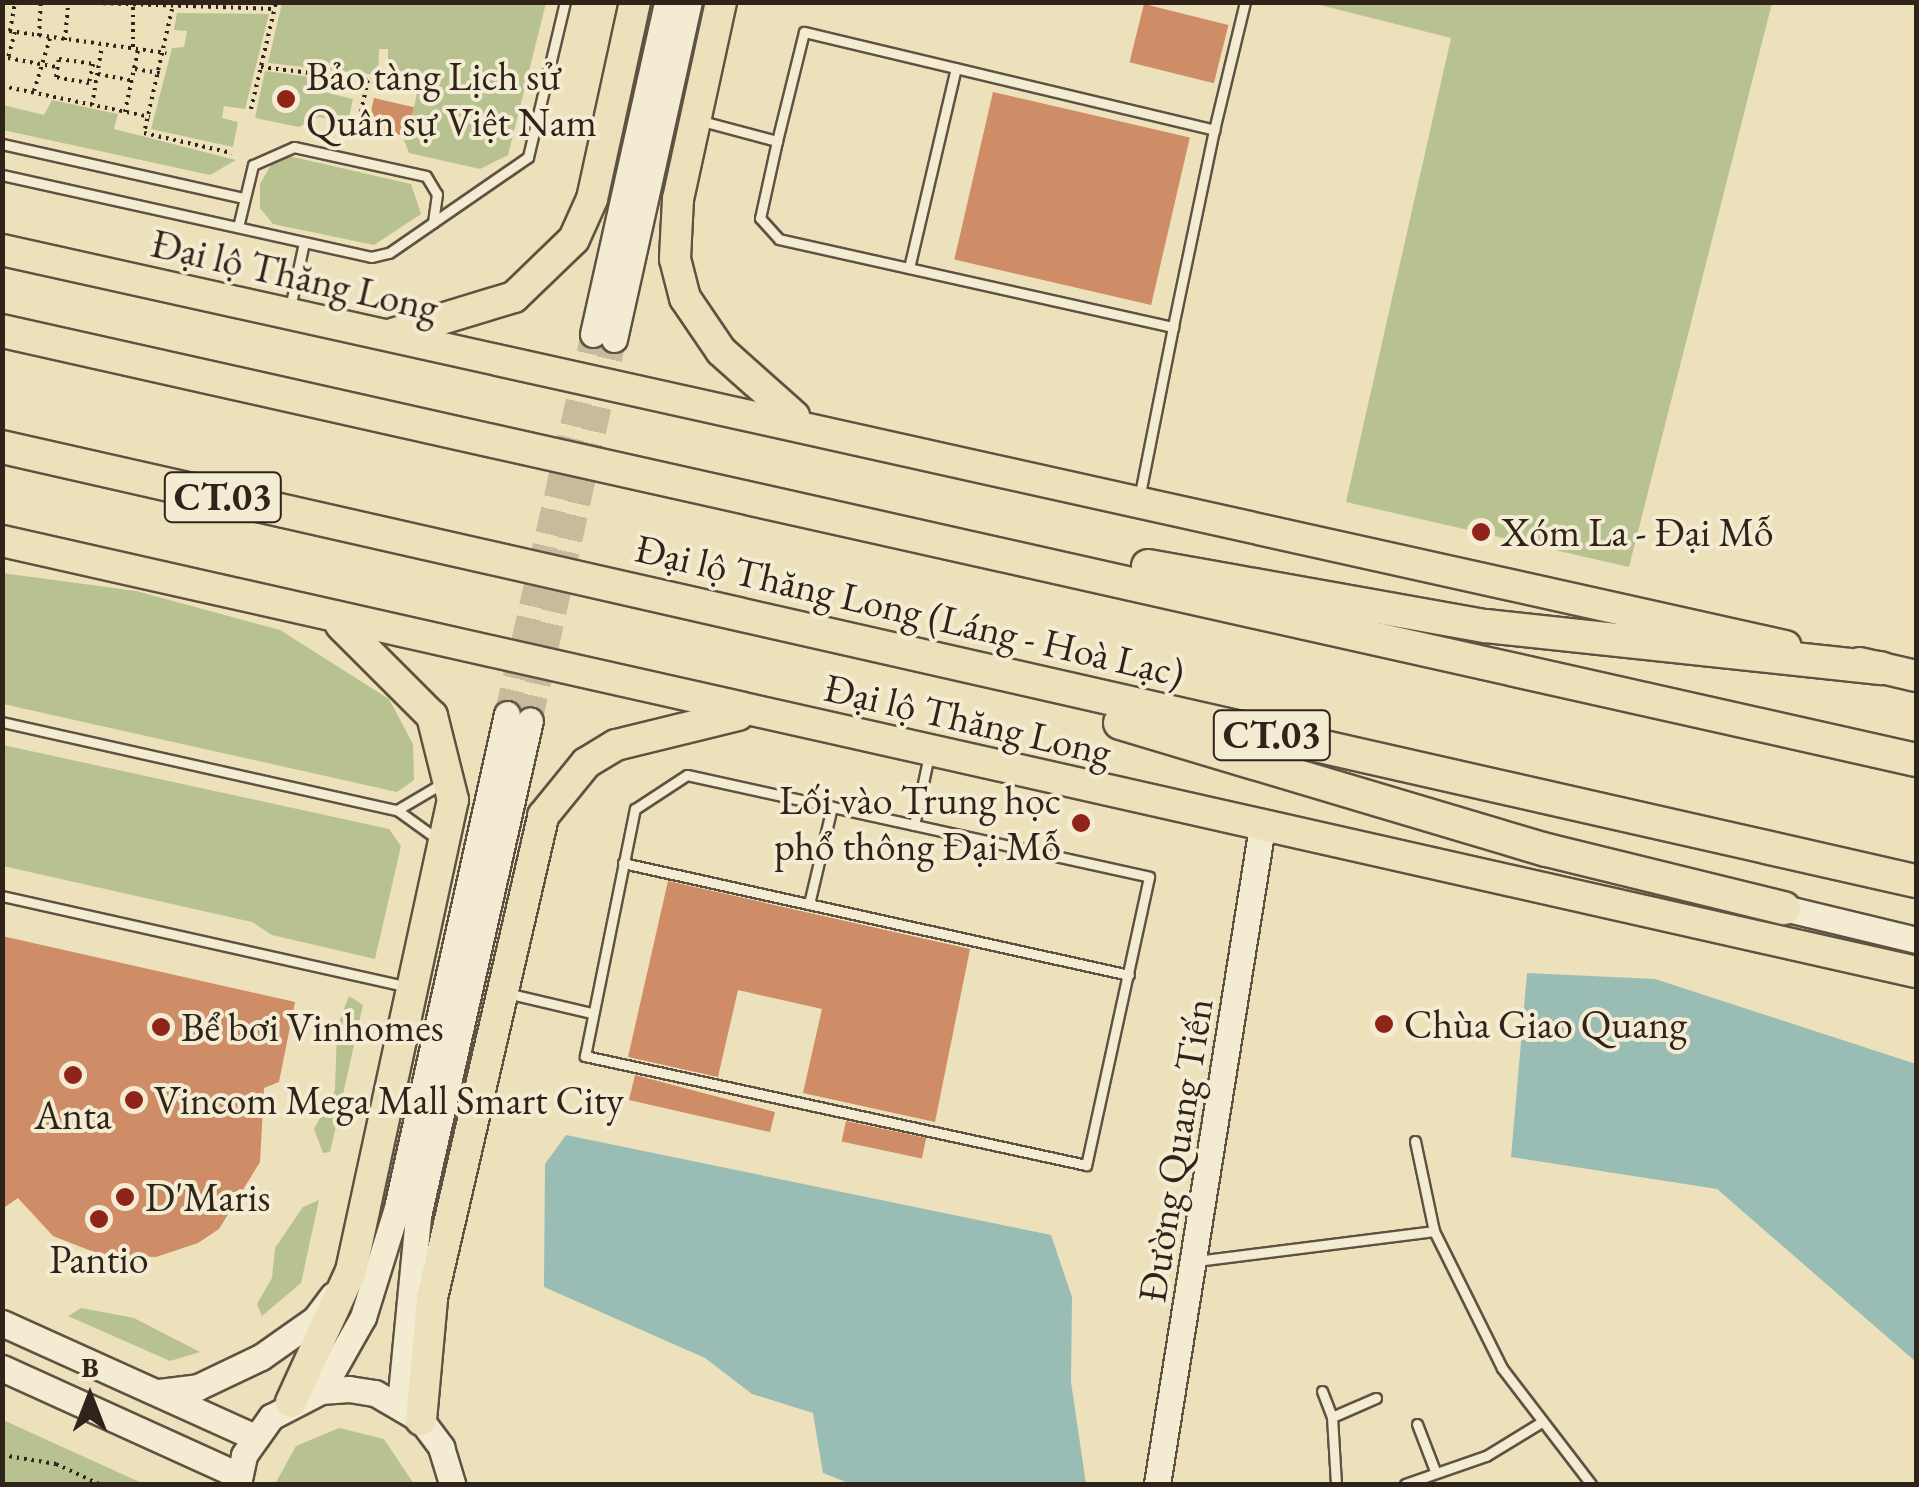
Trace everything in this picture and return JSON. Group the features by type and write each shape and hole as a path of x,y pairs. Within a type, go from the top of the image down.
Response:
{"highway":[{"path":"2,311 212,360 347,406"},
{"name":"Đại lộ Thăng Long (Láng - Hoà Lạc)","path":"2,330 1916,760"},
{"name":"Đại lộ Thăng Long (Láng - Hoà Lạc)","path":"2,447 1916,881"},
{"path":"2,466 325,537 443,548"},
{"path":"716,490 853,504 1078,555 1486,626 1881,668"},
{"path":"628,590 1227,750 1547,850 1784,908"}],"main road":[{"path":"378,336 481,312 556,263 592,199 635,2"},
{"path":"722,2 673,238 680,282 721,351 800,421"},
{"name":"Đại lộ Thăng Long","path":"2,250 378,336 800,421 1916,676"},
{"name":"Đại lộ Thăng Long","path":"2,541 334,620 1916,972"},
{"path":"291,1402 351,1271 447,846 449,777 438,726 418,697 334,620"},
{"path":"410,1412 432,1298 543,816 586,763 652,731 752,712"},
{"path":"1544,888 1784,908"}],"street":[{"path":"666,2 603,337 689,2"},
{"path":"321,1391 363,1317 398,1208 519,717 418,1216 410,1412"},
{"name":"Đường Quang Tiến","path":"1158,1484 1197,1261 1262,826"},
{"path":"1784,908 1916,940"},
{"path":"156,1393 198,1387 261,1357 315,1319 351,1271"},
{"path":"2,1323 254,1437"},
{"path":"2,1368 238,1480 254,1437 291,1402 321,1391 362,1391 410,1412 441,1447 452,1484"}],"lane":[{"path":"2,175 371,256 433,224 528,157 565,2"},
{"path":"1139,501 1214,130 1245,2"},
{"path":"1173,327 766,232 760,218 804,32 1214,130"},
{"path":"910,268 956,68"},
{"path":"696,120 777,141"},
{"path":"2,144 244,198"},
{"path":"238,228 252,165 294,148 426,176 437,194 433,224"},
{"path":"288,316 304,242"},
{"path":"2,722 397,810 447,846"},
{"path":"914,825 929,752"},
{"path":"687,775 832,807 1150,877 1088,1161 1076,1169 592,1060 584,1052 634,809 687,775"},
{"path":"397,810 449,777"},
{"path":"809,904 832,807"},
{"path":"623,863 1129,975"},
{"path":"2,896 413,988"},
{"path":"503,992 591,1013"},
{"path":"1414,1142 1434,1231 1502,1368 1540,1423 1592,1484"},
{"path":"1197,1261 1434,1231"},
{"path":"1322,1391 1332,1417 1336,1484"},
{"path":"1332,1417 1376,1398"},
{"path":"1404,1484 1440,1472 1540,1423"},
{"path":"1417,1424 1440,1472 1453,1484"}],"path":[{"path":"15,2 8,58 58,67"},
{"path":"40,36 41,2"},
{"path":"65,40 67,2 274,10"},
{"path":"241,10 242,2"},
{"path":"251,109 276,2"},
{"path":"125,112 135,69 137,6"},
{"path":"172,9 162,73 144,133 232,153"},
{"path":"2,30 166,53"},
{"path":"34,93 50,38"},
{"path":"92,105 102,46"},
{"path":"59,59 92,64 89,84 56,77 58,67 59,59"},
{"path":"261,66 410,85"},
{"path":"135,69 162,73"},
{"path":"92,73 132,81"},
{"path":"356,134 368,80"},
{"path":"2,86 150,117"},
{"path":"2,1456 56,1464 100,1484"}],"green space":[{"path":"282,3 546,3 508,155 480,169 409,153 402,135 408,135 420,79 388,76 388,49 379,49 378,75 268,63"},
{"path":"1312,3 1772,3 1629,567 1346,502 1451,38"},
{"path":"177,13 269,14 245,109 224,106 222,118 238,122 233,147 151,129 172,48 184,47 187,31 174,30"},
{"path":"265,71 318,78 316,90 353,99 348,123 319,117 299,127 255,118"},
{"path":"52,100 118,114 114,129 236,160 210,175 3,130 3,105 44,115"},
{"path":"289,156 411,184 421,214 374,245 273,224 260,208 260,184 271,165"},
{"path":"2,573 136,591 280,630 389,699 413,744 414,780 397,792 3,704"},
{"path":"3,745 389,829 401,846 375,959 272,935 252,922 3,866"},
{"path":"349,996 363,1005 330,1152 323,1153 314,1129 335,1090 337,1027"},
{"path":"319,1200 301,1283 262,1316 257,1304 272,1278 275,1248 303,1207"},
{"path":"81,1308 134,1318 200,1352 170,1361 68,1316"},
{"path":"3,1420 144,1484 3,1484"},
{"path":"339,1428 384,1439 414,1484 275,1484 296,1446"}],"water":[{"path":"1527,973 1655,979 1916,1064 1916,1362 1717,1189 1511,1157"},
{"path":"566,1135 1051,1235 1072,1297 1071,1382 1086,1484 851,1484 823,1473 813,1413 752,1394 705,1358 544,1287 545,1164"}],"building":[{"path":"1144,4 1228,25 1214,83 1129,62"},
{"path":"993,92 1190,137 1151,305 954,260"},
{"path":"374,98 414,107 407,136 367,127"},
{"path":"668,881 970,949 935,1122 803,1093 822,1009 738,990 718,1077 628,1057"},
{"name":"Vincom Mega Mall Smart City","path":"2,936 295,1002 279,1082 264,1088 260,1162 219,1229 198,1243 156,1257 99,1254 53,1236 18,1198 2,1209"},
{"path":"635,1075 775,1112 770,1132 629,1100"},
{"path":"846,1121 926,1138 922,1159 842,1142"}],"tunnel":[{"path":"507,714 593,334"},
{"path":"530,720 614,339"}],"place":[{"name":"Bảo tàng Lịch sử Quân sự Việt Nam","path":"286,99"},
{"name":"Xóm La - Đại Mỗ","path":"1481,532"},
{"name":"Lối vào Trung học phổ thông Đại Mỗ","path":"1081,823"},
{"name":"Chùa Giao Quang","path":"1384,1024"},
{"name":"Bể bơi Vinhomes","path":"161,1027"},
{"name":"Anta","path":"73,1075"},
{"name":"Vincom Mega Mall Smart City","path":"134,1100"},
{"name":"D'Maris","path":"125,1197"},
{"name":"Pantio","path":"99,1219"}]}
